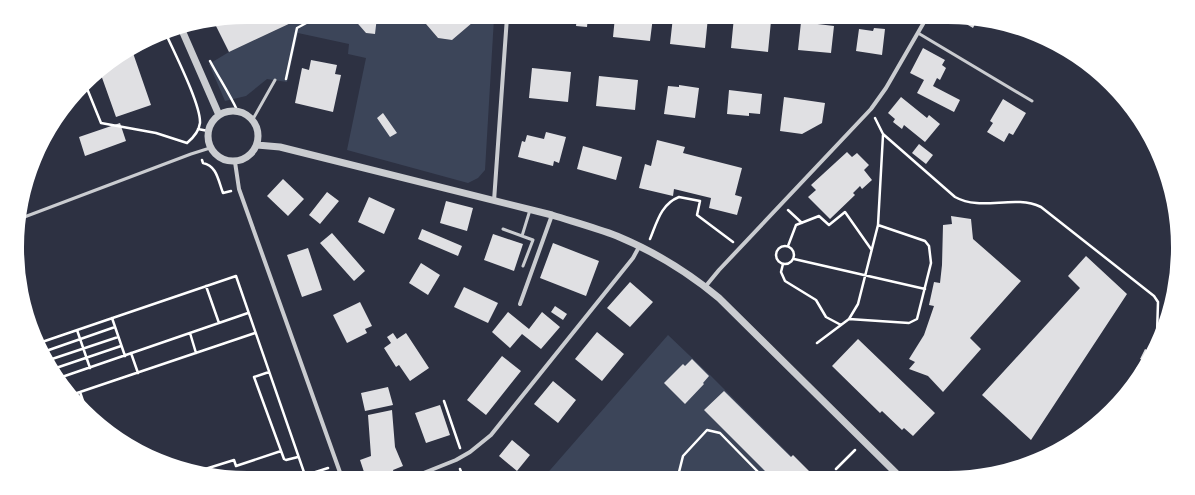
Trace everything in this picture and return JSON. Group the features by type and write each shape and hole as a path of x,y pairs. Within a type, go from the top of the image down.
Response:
{"street":[{"path":"494,201 507,24"},
{"path":"705,287 724,264 871,109 886,88 923,24"},
{"path":"184,34 219,115"},
{"path":"237,110 245,113 253,119 258,127 259,136 257,145 252,154 235,162 225,160 210,148 208,131 214,119 219,115 227,111 237,110"},
{"path":"257,145 280,147 552,215 617,236 639,247 675,267 705,287 738,316 894,471"},
{"path":"235,162 239,189 340,471"},
{"path":"520,304 552,215"},
{"path":"429,471 456,460 470,452 491,435 633,258 639,247"}],"lane":[{"path":"918,34 1032,101"},
{"path":"253,119 275,80"},
{"path":"26,216 210,148"},
{"path":"522,236 530,210"},
{"path":"503,229 533,240 523,266"}],"path":[{"path":"284,86 297,28 304,24"},
{"path":"196,30 198,34"},
{"path":"88,90 102,123 156,133 187,143 194,137 198,129 200,124 200,116 196,101 168,39"},
{"path":"209,59 237,110"},
{"path":"871,109 883,134 955,197 964,202 974,204 1032,202 1040,207 1154,296 1158,302 1156,326"},
{"path":"198,129 208,131"},
{"path":"818,343 849,319 858,304 878,224 883,134"},
{"path":"203,162 214,168 223,192 239,189"},
{"path":"649,240 666,204 679,197 700,201 697,215 733,243"},
{"path":"787,209 802,223"},
{"path":"788,246 796,225 819,216 829,225 845,212 872,250"},
{"path":"849,319 909,323 917,319 931,263 929,246 925,241 878,224"},
{"path":"782,246 788,246 793,250 795,255 794,259 790,263 780,263 776,254 778,249 782,246"},
{"path":"794,259 865,276 925,288"},
{"path":"783,264 781,272 785,281 816,300 826,317 841,325"},
{"path":"45,341 236,276 303,471"},
{"path":"206,286 219,323"},
{"path":"65,376 248,313"},
{"path":"112,318 125,356"},
{"path":"49,350 115,327"},
{"path":"77,330 90,368"},
{"path":"82,398 80,392 255,333"},
{"path":"190,334 196,353"},
{"path":"54,358 118,336"},
{"path":"59,367 121,346"},
{"path":"131,353 138,373"},
{"path":"268,372 254,377 284,459 286,460 298,457"},
{"path":"444,401 455,434"},
{"path":"680,471 683,456 707,430 720,433 757,471"},
{"path":"836,469 856,450"},
{"path":"209,468 234,460 236,466 281,451"},
{"path":"320,471 337,464"}],"shaded area":[{"path":"289,24 358,24 366,33 374,34 376,24 426,24 438,38 452,40 471,24 494,24 485,170 478,178 468,183 347,150 366,58 348,54 349,44 298,33 287,82 267,79 246,96 225,101 209,64 229,52"},
{"path":"668,335 806,471 549,471"}],"building":[{"path":"233,24 289,24 229,52 216,26"},
{"path":"358,24 376,24 375,34 366,33"},
{"path":"426,24 471,24 452,40 438,38"},
{"path":"576,24 587,24 587,27 576,26"},
{"path":"614,24 652,24 650,41 613,37"},
{"path":"672,24 707,24 705,48 670,44"},
{"path":"733,24 771,24 768,52 731,48"},
{"path":"801,24 834,26 831,53 798,50"},
{"path":"874,28 885,29 882,55 856,51 859,29 873,31"},
{"path":"923,48 945,60 942,65 946,68 940,80 937,78 933,86 960,100 954,112 917,93 924,80 910,73"},
{"path":"134,55 151,105 116,117 102,77"},
{"path":"311,60 337,65 335,74 341,75 333,112 295,103 302,68 309,70"},
{"path":"532,68 571,72 568,102 529,98"},
{"path":"599,76 638,80 635,110 596,106"},
{"path":"679,85 699,88 695,118 664,114 668,86 679,87"},
{"path":"729,90 762,94 760,114 749,113 749,116 727,114"},
{"path":"784,97 825,103 822,123 802,134 780,131"},
{"path":"901,97 927,118 929,115 940,124 925,142 904,125 902,129 893,122 895,119 888,113"},
{"path":"1003,99 1026,113 1013,135 1009,133 1004,142 987,132 993,123 990,121"},
{"path":"383,113 397,133 390,137 377,118"},
{"path":"120,123 126,141 85,156 79,137"},
{"path":"546,132 566,137 559,163 554,161 553,166 518,157 522,141 525,142 527,135 544,139"},
{"path":"657,140 685,147 683,153 742,168 735,195 742,197 737,215 709,208 711,198 674,189 673,196 639,188 645,164 651,166"},
{"path":"919,144 933,155 926,164 912,153"},
{"path":"583,146 622,157 616,180 577,169"},
{"path":"847,152 852,157 857,153 869,165 864,170 872,180 862,189 860,186 853,193 855,195 830,219 808,197 816,190 811,185"},
{"path":"283,179 304,199 288,216 267,196"},
{"path":"327,192 339,201 320,224 309,215"},
{"path":"369,197 395,209 384,234 358,222"},
{"path":"446,201 473,208 467,231 440,223"},
{"path":"951,216 971,219 973,239 1021,281 970,338 981,349 943,392 928,376 909,369 915,362 909,359 924,335 934,306 929,305 934,282 940,283 943,225 952,224"},
{"path":"422,229 462,246 458,256 418,239"},
{"path":"332,233 365,271 354,281 320,243"},
{"path":"493,234 523,244 514,271 484,260"},
{"path":"553,243 599,261 586,296 540,278"},
{"path":"308,248 322,290 302,297 287,255"},
{"path":"1086,256 1127,294 1031,440 982,395 1080,288 1068,276"},
{"path":"421,263 440,275 428,295 409,283"},
{"path":"630,282 653,302 630,327 607,308"},
{"path":"464,287 498,303 488,323 454,307"},
{"path":"360,302 372,326 365,329 367,333 347,343 333,315"},
{"path":"555,306 567,314 563,320 551,312"},
{"path":"508,312 529,329 542,312 560,327 541,349 522,334 510,348 492,332"},
{"path":"597,332 624,354 602,381 575,359"},
{"path":"393,333 397,339 406,333 429,368 410,381 399,365 396,367 384,348 391,343 387,337"},
{"path":"858,339 935,413 913,436 904,428 902,430 882,411 880,413 832,366"},
{"path":"1145,349 1146,350 1140,359"},
{"path":"502,356 521,371 486,415 467,400"},
{"path":"692,359 709,376 703,383 704,384 685,404 664,383 683,364 685,366"},
{"path":"553,381 576,400 558,423 534,404"},
{"path":"388,387 393,405 365,411 361,393"},
{"path":"724,391 791,457 793,455 809,471 765,471 704,410"},
{"path":"440,405 450,435 426,443 415,413"},
{"path":"392,410 395,447 403,466 393,471 364,471 360,460 371,456 368,415"},
{"path":"512,440 530,455 517,471 499,456"}]}
